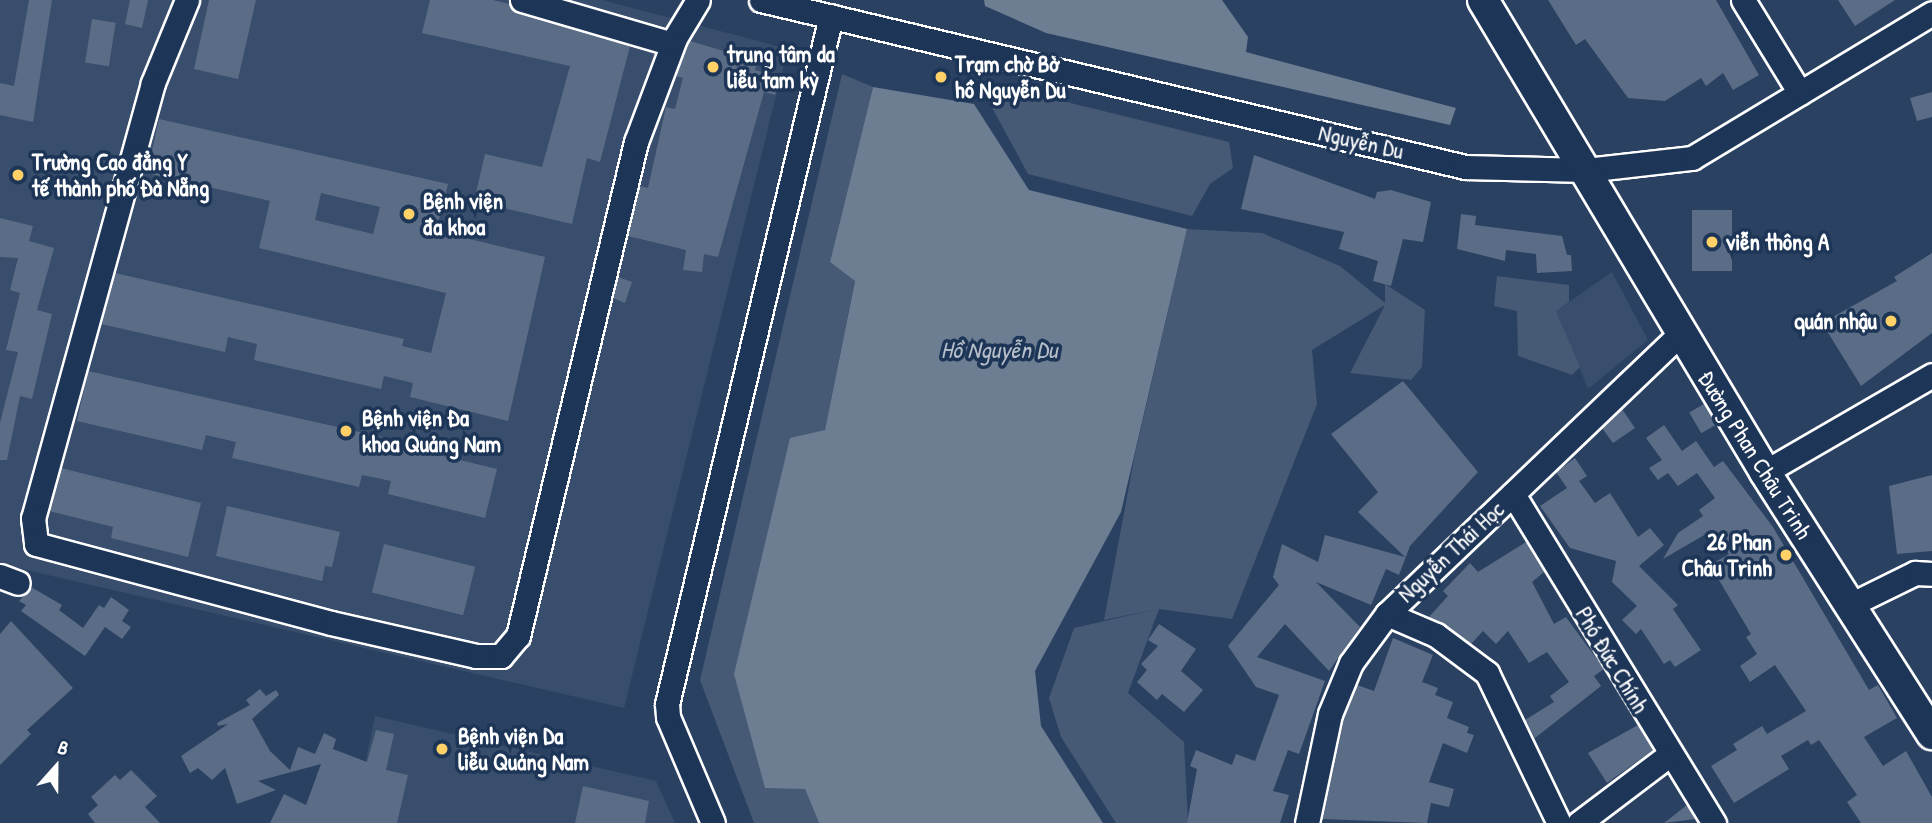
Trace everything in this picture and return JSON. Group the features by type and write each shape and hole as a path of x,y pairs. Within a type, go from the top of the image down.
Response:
{"main road":[{"name":"Đường Phan Châu Trinh","path":"1483,0 1586,170 1680,334 1848,606 1932,734"}],"street":[{"path":"187,0 153,83 33,518 36,544 331,623 476,656 501,656 518,636 636,142 672,44 698,0"},
{"path":"522,0 672,44"},
{"name":"Nguyễn Du","path":"761,0 1465,167 1586,170 1692,158 1932,13"},
{"path":"1743,0 1800,93"},
{"path":"713,823 668,717 667,704 831,16"},
{"name":"Nguyễn Thái Học","path":"1307,823 1330,714 1351,663 1387,614 1680,334"},
{"path":"1765,472 1932,375"},
{"name":"Phó Đức Chính","path":"1513,494 1669,755 1714,823"},
{"path":"1848,606 1915,573 1932,575"},
{"path":"1387,614 1436,635 1487,673 1559,823"},
{"path":"1579,823 1669,755"}],"shaded area":[{"name":"Bệnh viện Đa khoa Quảng Nam","path":"0,0 602,0 777,46 784,64 624,708 0,564"},
{"path":"842,74 873,87 830,262 855,280 825,431 805,789 819,823 754,823 700,680"},
{"path":"998,85 1229,142 1233,168 1210,184 1192,216 1028,174 989,102"},
{"path":"1187,229 1262,233 1340,266 1385,303 1385,284 1425,310 1422,367 1411,380 1350,373 1385,305 1312,350 1317,404 1232,619 1159,609 1128,693 1184,742 1188,823 1116,823 1061,737 1049,698 1074,628 1157,609 1104,620 1135,454"},
{"path":"1612,272 1648,340 1588,389 1556,311"},
{"path":"1497,276 1569,285 1569,302 1556,311 1580,367 1572,375 1518,356 1517,311 1494,306"},
{"name":"Bệnh viện Da liễu Quảng Nam","path":"375,716 656,781 675,823 353,823"}],"water":[{"path":"984,0 1222,0 1248,37 1246,52 1456,108 1450,125 1046,33 985,6"},
{"name":"Hồ Nguyễn Du","path":"873,87 974,104 1029,190 1187,229 1121,512 1035,671 1041,726 1103,823 819,823 805,789 765,788 734,674 790,438 825,430 855,281 830,262"}],"building":[{"path":"29,0 52,0 33,122 0,115 0,83 14,86"},
{"path":"130,0 148,0 142,28 125,24"},
{"path":"209,0 256,0 238,79 194,69"},
{"path":"430,0 493,0 509,4 518,13 630,46 600,162 587,158 572,224 474,201 485,154 542,167 570,66 422,33"},
{"path":"1548,0 1716,0 1759,75 1733,90 1723,73 1706,86 1701,78 1665,101 1628,98 1585,39 1576,45"},
{"path":"1838,0 1895,0 1855,26"},
{"path":"92,19 116,23 109,66 85,62"},
{"path":"690,41 758,61 755,70 780,77 775,95 764,92 718,257 704,254 702,272 683,270 686,250 628,236 640,186 648,188 666,107 675,109 683,78 676,76"},
{"path":"1932,92 1932,117 1917,121 1910,98"},
{"path":"159,119 448,184 436,231 545,257 508,421 410,397 413,383 384,376 381,389 254,360 257,344 228,337 225,352 101,324 115,273 404,339 402,346 431,353 446,293 259,248 270,201 147,173","holes":["321,193 380,207 373,234 315,220"]},
{"path":"1254,155 1375,199 1377,192 1391,190 1431,202 1423,242 1403,239 1391,286 1373,281 1378,261 1339,249 1344,232 1241,209"},
{"name":"viễn thông A","path":"1692,210 1732,210 1732,271 1692,271"},
{"path":"1461,214 1476,216 1475,225 1562,236 1567,255 1571,255 1572,271 1537,273 1536,254 1506,250 1505,261 1457,249"},
{"path":"0,218 33,226 29,241 54,248 37,310 52,314 32,399 20,396 7,460 0,460 0,423 18,352 6,350 20,293 10,290 18,258 0,257"},
{"path":"1932,253 1932,333 1861,386 1822,323 1897,281 1894,277"},
{"path":"618,277 632,282 625,303 613,298"},
{"path":"88,371 382,437 381,441 497,469 485,518 388,494 391,481 362,475 359,487 232,458 236,442 206,435 202,450 77,421"},
{"path":"1403,381 1478,472 1410,546 1399,575 1386,569 1371,605 1316,582 1360,627 1329,671 1285,624 1257,657 1325,681 1299,754 1288,750 1273,791 1289,795 1280,823 1187,823 1197,769 1190,766 1196,750 1232,765 1236,754 1255,761 1279,695 1256,687 1228,646 1279,585 1273,577 1282,544 1318,562 1325,535 1405,557 1358,512 1378,492 1331,434"},
{"path":"1704,404 1716,425 1701,433 1689,412"},
{"path":"1622,409 1635,428 1613,443 1602,428"},
{"path":"1664,425 1682,451 1696,441 1714,467 1723,461 1773,527 1869,690 1878,685 1897,718 1864,737 1883,766 1906,751 1932,797 1932,823 1861,823 1847,802 1857,795 1819,740 1811,745 1808,740 1781,756 1789,769 1734,803 1711,766 1737,750 1733,744 1762,726 1767,734 1806,711 1775,665 1750,682 1740,666 1757,654 1746,637 1751,634 1710,565 1729,554 1713,530 1663,559 1678,533 1703,516 1699,510 1715,498 1697,473 1678,486 1668,473 1658,480 1649,468 1662,460 1646,438"},
{"path":"1575,458 1587,476 1579,481 1595,503 1610,493 1638,537 1650,528 1664,545 1639,566 1678,605 1673,609 1701,650 1675,667 1670,660 1664,664 1641,629 1636,634 1622,620 1637,606 1612,582 1616,561 1570,548 1540,506 1567,488 1556,472"},
{"path":"61,468 201,503 188,557 111,538 113,527 49,511"},
{"path":"1932,475 1932,551 1897,554 1889,486"},
{"path":"227,506 340,532 332,567 325,566 322,581 216,556"},
{"path":"1526,542 1544,572 1532,582 1554,624 1566,617 1604,669 1594,676 1601,686 1535,738 1525,720 1554,702 1550,696 1569,682 1547,652 1529,663 1508,631 1496,644 1483,631 1471,644 1429,617 1448,596 1443,591 1470,563 1478,572"},
{"path":"384,544 475,567 463,615 372,593"},
{"path":"31,587 62,605 59,610 83,628 99,605 104,608 111,597 129,610 122,621 131,627 122,639 105,627 85,656 21,611 26,605 19,601"},
{"path":"11,621 73,688 27,730 31,734 0,765 0,634"},
{"path":"1159,624 1196,649 1181,671 1203,690 1184,712 1162,694 1157,700 1137,682 1147,670 1141,664 1158,646 1148,640"},
{"path":"1393,638 1433,655 1422,682 1438,688 1435,695 1453,702 1447,718 1469,727 1467,733 1474,735 1467,753 1443,743 1429,782 1454,789 1449,807 1431,803 1427,823 1322,819 1343,718 1357,685 1374,691"},
{"path":"260,689 266,696 276,690 279,695 252,719 270,751 290,770 298,747 315,754 324,733 336,739 333,749 367,762 376,730 394,734 386,770 408,775 397,823 270,823 284,794 306,805 321,764 258,781 276,790 237,804 225,768 212,780 198,768 190,773 181,756 228,724 218,726 217,723 250,705 246,700"},
{"path":"1638,725 1653,750 1607,783 1588,753"},
{"path":"131,770 157,796 145,807 160,823 95,823 88,814 98,805 91,797 115,775 120,780"},
{"path":"583,786 649,801 645,823 575,823"},
{"path":"1687,805 1695,819 1664,823"}],"place":[{"name":"trung tâm da liễu tam kỳ","path":"713,67"},
{"name":"Trạm chờ Bờ hồ Nguyễn Du","path":"941,77"},
{"name":"Trường Cao đẳng Y tế thành phố Đà Nẵng","path":"18,175"},
{"name":"Bệnh viện đa khoa","path":"409,214"},
{"name":"viễn thông A","path":"1712,242"},
{"name":"quán nhậu","path":"1891,321"},
{"name":"Bệnh viện Đa khoa Quảng Nam","path":"346,431"},
{"name":"26 Phan Châu Trinh","path":"1786,555"},
{"name":"Bệnh viện Da liễu Quảng Nam","path":"442,749"}]}
